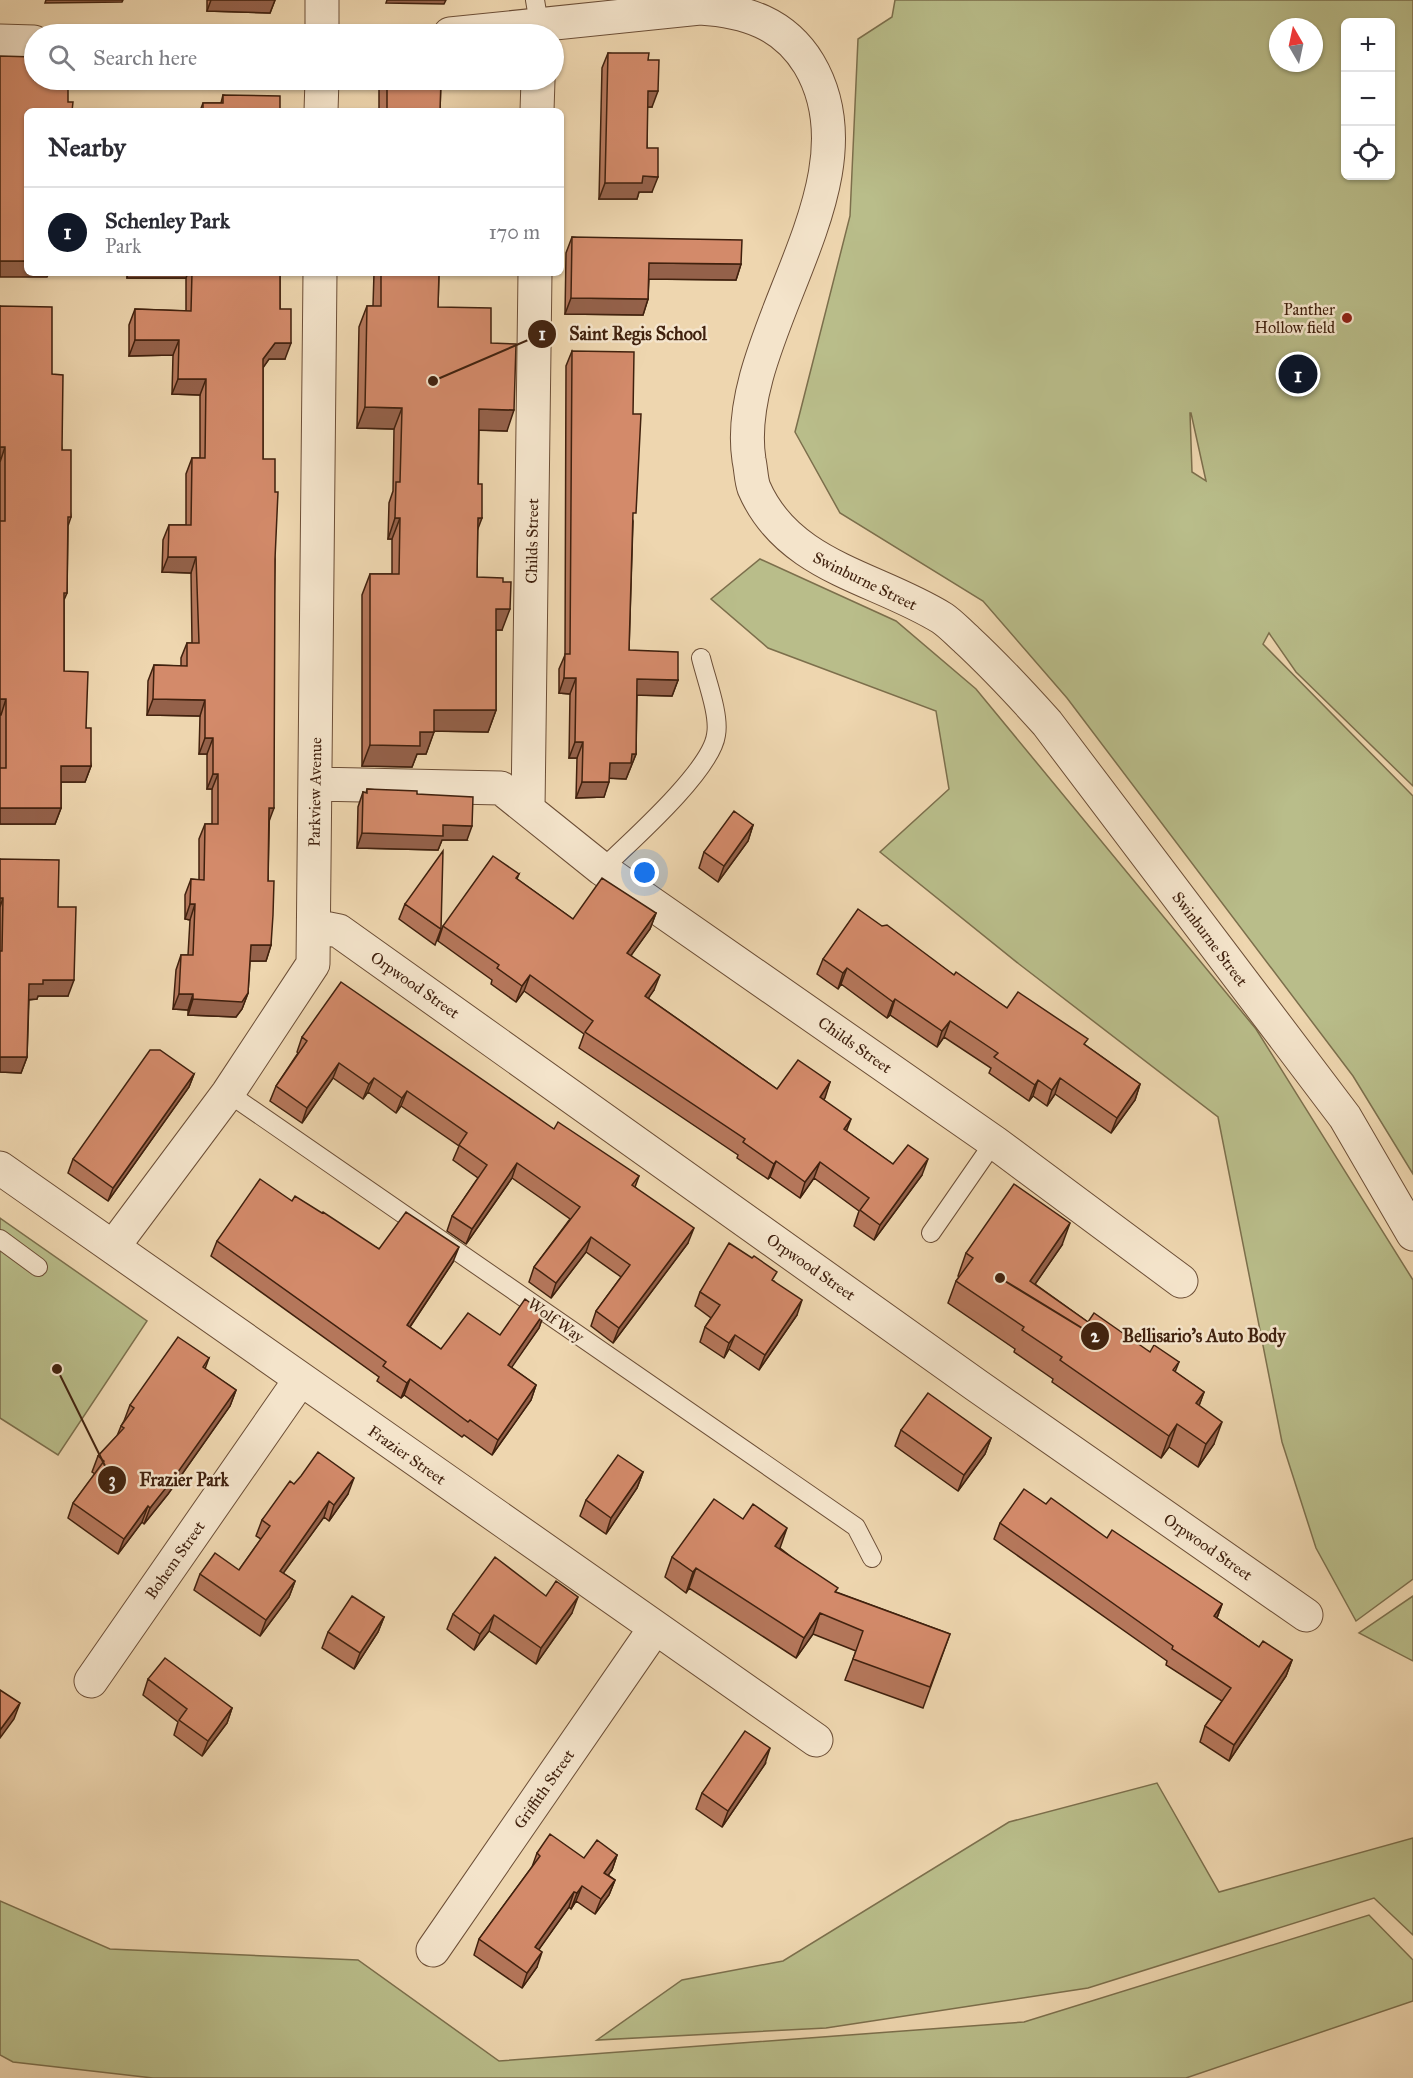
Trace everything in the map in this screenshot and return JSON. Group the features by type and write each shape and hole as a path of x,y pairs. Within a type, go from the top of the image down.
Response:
{"street":[{"path":"322,0 322,24"},
{"name":"Swinburne Street","path":"512,24 537,20 700,8 729,10 758,18 782,32 801,51 815,75 825,101 829,129 824,174 814,219 750,397 746,442 753,486 773,523 804,551 943,619 996,666 1047,723 1345,1117 1413,1234"},
{"path":"0,41 24,42"},
{"path":"321,108 322,90"},
{"path":"537,108 538,90"},
{"name":"Parkview Avenue","path":"113,1247 228,1093 314,964 320,276"},
{"name":"Childs Street","path":"528,810 535,276"},
{"name":"Childs Street","path":"315,784 501,788 602,869 994,1142 1181,1281"},
{"name":"Orpwood Street","path":"314,926 339,931 986,1392 1306,1615"},
{"name":"Frazier Street","path":"0,1168 816,1740"},
{"name":"Bohem Street","path":"91,1681 300,1380"},
{"name":"Griffith Street","path":"433,1950 655,1628"}],"lane":[{"path":"602,869 673,801 716,738 717,723 700,658"},
{"name":"Wolf Way","path":"228,1093 856,1527 872,1558"},
{"path":"931,1233 994,1142"},
{"path":"0,1239 38,1267"}],"green space":[{"path":"895,0 1413,0 1413,786 1296,672 1269,633 1263,644 1413,796 1413,1174 1353,1076 1067,698 983,601 840,513 795,432 850,216 858,39 892,17","holes":["1191,413 1206,481 1192,472"]},
{"path":"760,559 896,621 976,689 1256,1029 1413,1280 1413,1579 1356,1621 1316,1548 1282,1442 1218,1117 1019,964 880,852 949,789 936,711 768,648 711,599"},
{"path":"0,1218 147,1321 58,1455 0,1418"},
{"path":"1413,1596 1413,1661 1359,1633"},
{"path":"1157,1783 1219,1892 1413,1838 1413,1935 1374,1898 1088,1988 826,2028 597,2040 682,1980 783,1961 1009,1822"},
{"path":"0,1901 110,1949 358,1960 499,2061 1024,2022 1369,1915 1413,1960 1413,2001 1186,2078 153,2078 13,2062 0,2055"}],"building":[{"path":"608,53 649,53 648,60 659,60 658,91 648,91 647,148 658,148 658,177 643,176 642,183 605,183"},
{"path":"0,56 24,57 24,90 68,90 68,102 73,102 72,108 24,108 24,261 0,261"},
{"path":"387,90 441,90 440,108 387,108"},
{"path":"223,95 280,96 280,108 203,108 203,103 223,103"},
{"path":"572,237 742,240 741,264 649,263 648,299 571,298"},
{"path":"192,276 280,276 280,309 291,309 291,343 275,343 263,359 263,459 275,459 275,492 278,492 275,559 274,808 269,808 268,881 274,881 271,945 251,945 248,993 242,1002 193,999 193,994 179,994 181,955 193,955 195,904 190,904 191,879 204,880 205,824 218,824 218,774 213,774 213,738 205,738 205,700 153,699 154,665 187,666 187,643 199,643 196,557 168,557 169,525 191,525 192,458 205,458 206,379 178,379 179,340 135,340 135,309 191,311"},
{"path":"381,276 439,276 438,307 491,308 491,343 516,344 514,410 479,409 478,484 482,484 482,518 478,518 477,577 503,578 503,582 511,582 510,609 496,609 496,710 434,710 434,732 420,732 420,746 370,745 370,574 399,574 400,518 395,518 396,482 400,482 402,408 365,407 367,306 381,306"},
{"path":"0,306 52,307 52,374 63,375 62,450 71,450 71,517 68,517 67,593 64,593 64,671 88,672 86,728 91,728 91,766 61,766 61,808 0,808 0,768 6,768 6,699 0,699 0,521 5,521 5,447 0,447"},
{"path":"572,351 634,352 633,414 641,414 636,513 633,513 629,650 678,652 678,680 637,679 636,754 632,754 631,763 610,763 609,782 582,782 583,742 575,742 576,678 564,678 565,654 570,654"},
{"path":"367,789 473,797 472,826 443,825 443,836 362,833 363,792 367,793"},
{"path":"734,811 753,825 724,866 704,852"},
{"path":"443,851 441,929 405,904"},
{"path":"493,856 519,874 516,878 573,919 602,878 656,913 627,953 660,975 645,996 777,1089 798,1060 830,1082 820,1097 851,1119 844,1129 893,1164 908,1145 928,1159 880,1225 860,1210 869,1198 820,1162 805,1182 776,1161 774,1164 743,1142 745,1139 585,1032 593,1021 530,975 522,986 497,968 499,965 443,926"},
{"path":"0,859 59,860 58,907 76,907 74,980 43,980 43,984 29,984 27,1057 0,1057 0,951 2,951 3,898 0,898"},
{"path":"858,909 882,926 887,925 954,975 956,972 1007,1008 1018,992 1088,1039 1084,1044 1140,1084 1117,1118 1060,1078 1052,1090 1038,1080 1035,1085 994,1057 998,1053 950,1021 942,1031 895,999 893,1002 847,968 843,973 823,959"},
{"path":"341,982 554,1129 558,1122 639,1176 632,1185 694,1228 619,1328 596,1311 630,1265 591,1237 556,1283 534,1267 580,1207 517,1163 472,1229 452,1216 487,1165 459,1145 467,1133 407,1091 402,1098 374,1078 369,1084 339,1063 307,1108 276,1086 307,1041 302,1037"},
{"path":"150,1050 160,1050 194,1074 113,1188 73,1159"},
{"path":"260,1179 292,1201 295,1196 323,1212 379,1249 406,1212 459,1247 407,1325 441,1349 468,1313 500,1335 525,1299 544,1313 508,1365 536,1385 498,1440 470,1420 468,1422 410,1379 407,1383 383,1366 386,1362 217,1241"},
{"path":"1014,1184 1070,1223 1030,1281 1088,1322 1094,1313 1150,1352 1154,1345 1179,1362 1173,1370 1204,1392 1196,1403 1222,1422 1206,1444 1177,1424 1169,1436 1060,1360 1062,1357 1022,1330 1024,1327 956,1281 973,1258 966,1253"},
{"path":"729,1243 752,1258 754,1256 777,1272 772,1280 802,1300 765,1355 735,1335 729,1343 705,1327 720,1305 700,1292"},
{"path":"178,1337 209,1358 203,1367 236,1390 173,1479 150,1508 148,1506 124,1539 73,1503 104,1461 98,1456 124,1428 121,1426 134,1408 130,1405"},
{"path":"928,1393 991,1438 964,1475 901,1430"},
{"path":"318,1452 354,1478 334,1505 329,1501 280,1571 295,1581 266,1620 200,1574 215,1553 239,1570 270,1526 262,1520 290,1481 294,1484"},
{"path":"618,1455 643,1472 611,1518 586,1500"},
{"path":"1024,1489 1046,1504 1051,1498 1107,1538 1112,1530 1222,1604 1214,1616 1259,1647 1263,1641 1292,1660 1234,1745 1205,1726 1231,1688 1172,1649 1173,1646 1000,1523"},
{"path":"714,1499 743,1519 753,1504 787,1528 775,1546 838,1588 835,1592 950,1634 930,1687 853,1659 863,1631 820,1613 804,1638 696,1568 693,1572 672,1557"},
{"path":"495,1557 546,1596 556,1581 578,1597 541,1648 494,1615 480,1634 453,1614"},
{"path":"352,1596 384,1617 360,1653 328,1632"},
{"path":"165,1658 232,1708 208,1741 179,1720 187,1709 148,1679"},
{"path":"0,1690 20,1703 0,1730"},
{"path":"745,1731 770,1748 728,1811 702,1793"},
{"path":"550,1834 584,1858 597,1840 617,1855 604,1873 615,1880 601,1899 582,1886 577,1893 574,1892 535,1947 542,1952 527,1973 479,1939 540,1856 537,1853"}],"place":[{"name":"Panther Hollow field","path":"1347,318"},
{"name":"Schenley Park","path":"1298,374"},
{"name":"Saint Regis School","path":"433,381"},
{"name":"Bellisario's Auto Body","path":"1000,1278"},
{"name":"Frazier Park","path":"57,1369"}]}
